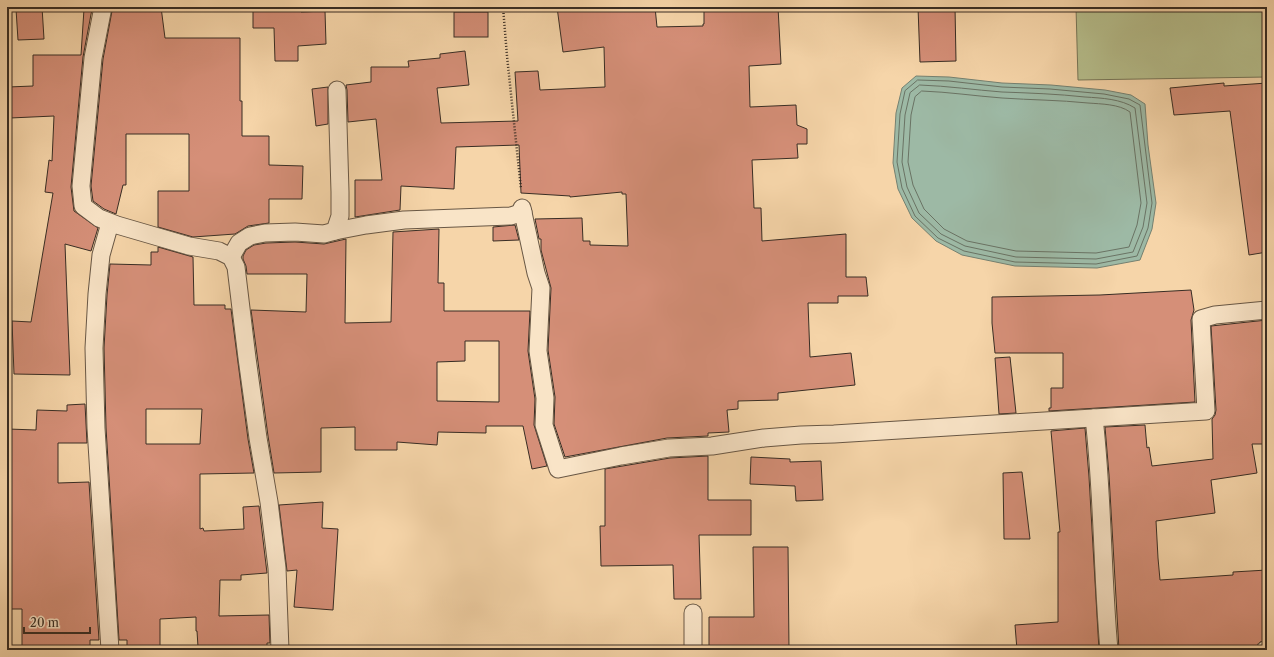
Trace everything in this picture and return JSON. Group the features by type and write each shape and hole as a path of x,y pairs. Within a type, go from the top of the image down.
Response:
{"street":[{"path":"103,7 93,58 81,186 83,206 99,218 110,223 189,246 219,251 231,257 236,266 250,380 269,502 277,568 280,650"},
{"path":"335,231 340,216 337,90"},
{"path":"231,257 239,243 250,236 265,233 295,232 324,234 366,225 404,220 511,216 523,210 536,273 541,288 538,350 545,398 544,425 558,469 669,448 712,446 779,436 1206,411 1201,320 1215,316 1267,310"},
{"path":"110,223 101,255 94,348 96,428 110,650"},
{"path":"1094,418 1100,496 1104,602 1108,650"},
{"path":"693,613 693,650"}],"path":[{"path":"503,7 523,210"}],"green space":[{"path":"1076,7 1267,7 1267,77 1078,80"}],"water":[{"path":"916,76 949,77 1002,83 1051,85 1105,90 1131,95 1145,104 1148,145 1156,203 1152,229 1140,260 1097,268 1015,266 962,255 936,241 912,218 898,189 893,163 896,113 902,88"}],"building":[{"path":"42,7 44,39 18,40 16,9"},
{"path":"161,7 165,38 240,38 240,101 242,101 242,136 269,136 269,165 303,166 302,199 269,199 269,223 248,226 235,234 193,237 158,227 158,191 189,191 189,134 126,134 126,185 123,185 116,214 104,209 93,201 91,186 103,59 112,11"},
{"path":"253,7 301,7 301,12 325,11 326,44 298,46 298,61 275,61 274,28 253,28"},
{"path":"557,7 655,7 657,27 703,26 704,11 749,10 748,7 778,7 781,64 749,66 750,107 796,105 797,125 807,129 807,144 797,144 798,158 752,160 754,208 761,208 762,241 846,234 846,277 866,277 868,296 838,296 838,303 808,303 810,357 851,353 855,385 778,393 778,400 738,401 738,409 727,410 729,432 708,433 708,436 667,438 565,457 554,424 555,397 548,350 551,288 541,250 541,239 539,239 535,219 582,218 583,241 590,241 590,245 628,246 626,194 622,194 622,192 570,197 521,193 519,145 456,147 454,189 401,186 400,210 355,217 355,180 382,180 376,119 348,122 346,85 371,82 371,67 409,67 408,61 440,58 440,54 465,51 469,85 437,88 441,123 518,121 515,72 538,71 540,90 605,87 604,47 563,52"},
{"path":"918,7 955,7 956,61 920,62"},
{"path":"84,9 92,9 83,57 71,187 74,211 98,228 91,251 65,244 70,375 14,374 12,321 31,322 53,193 45,192 49,160 52,161 54,116 10,118 8,87 33,86 33,55 81,55"},
{"path":"454,12 488,12 488,37 454,37"},
{"path":"1224,83 1224,86 1267,83 1267,252 1249,255 1230,111 1174,115 1170,88"},
{"path":"328,87 328,124 316,126 312,89"},
{"path":"515,225 519,240 493,241 493,227"},
{"path":"439,229 438,283 444,283 444,311 530,311 528,351 535,399 534,425 547,466 532,469 523,426 486,426 486,433 438,432 437,445 397,442 397,450 355,450 355,427 321,428 321,472 274,473 251,310 306,312 307,274 247,274 243,256 246,250 254,245 266,243 295,242 324,244 346,239 345,323 391,322 393,232","holes":["465,341 499,341 499,402 437,401 437,362 465,361"]},
{"path":"158,247 193,257 194,305 225,305 225,309 231,309 248,439 254,473 200,474 200,529 203,528 204,531 244,529 243,507 259,506 267,573 241,575 241,580 220,580 219,616 269,615 270,643 267,643 267,650 224,650 224,646 198,647 196,617 160,619 160,650 127,650 127,640 119,640 106,428 104,348 110,264 151,265 151,252 158,252","holes":["146,409 202,409 200,444 146,444"]},
{"path":"1191,290 1194,310 1191,320 1195,402 1049,411 1049,408 1051,408 1051,388 1063,388 1063,353 995,353 992,323 992,297 1100,295"},
{"path":"1267,320 1267,444 1252,444 1257,473 1211,480 1215,513 1156,521 1160,580 1233,575 1233,572 1267,570 1267,640 1260,642 1255,648 1238,650 1119,650 1105,427 1145,425 1147,448 1149,447 1152,466 1213,459 1212,419 1216,410 1211,326"},
{"path":"1010,357 1016,413 999,414 995,358"},
{"path":"85,404 87,443 58,443 58,483 89,482 99,640 90,640 90,650 22,649 22,609 7,609 8,429 36,430 37,410 67,411 67,405"},
{"path":"1085,428 1099,650 1017,650 1015,625 1058,622 1058,532 1060,532 1051,431"},
{"path":"708,456 708,500 751,500 751,535 699,535 701,599 674,599 673,565 601,566 600,526 605,526 605,469 670,458"},
{"path":"751,457 790,459 790,462 821,461 823,500 796,501 795,486 750,484"},
{"path":"1022,472 1030,539 1004,539 1003,473"},
{"path":"323,502 322,528 338,529 333,610 294,607 297,570 287,571 279,505"},
{"path":"753,547 788,547 789,650 709,650 709,617 754,617"}]}
